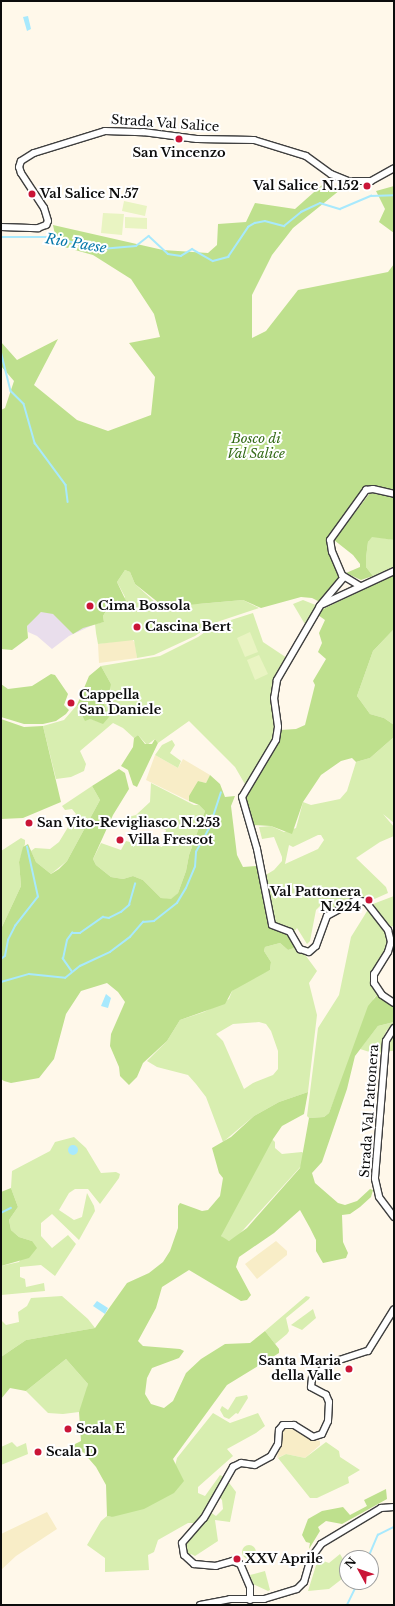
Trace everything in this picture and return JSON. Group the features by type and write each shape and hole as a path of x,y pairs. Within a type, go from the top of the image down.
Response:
{"street":[{"name":"Strada Val Salice","path":"1,227 38,228 48,221 44,208 21,173 19,167 21,161 34,153 105,131 143,132 197,139 254,140 306,156 331,174 348,181 371,181 394,168"},
{"path":"360,586 344,577 330,545 332,537 366,490 373,489 394,494"},
{"path":"320,606 394,571"},
{"path":"344,577 320,606 277,680 274,698 278,727 276,740 249,788 244,792 242,797 257,849 272,925 290,932 300,949 309,952 316,946 327,916 356,900 366,902 385,925 390,938 390,948 376,970 374,983 382,995 394,1003"},
{"name":"Strada Val Pattonera","path":"394,1028 386,1041 375,1179 379,1197 394,1218"},
{"path":"250,1600 250,1587 240,1564 233,1560 216,1566 194,1564 184,1555 182,1543 204,1518 233,1467 241,1464 255,1464 271,1456 278,1444 279,1430 283,1425 294,1425 313,1437 322,1434 328,1420 329,1402 326,1395 311,1387 312,1378 330,1363 368,1351 394,1309"},
{"path":"200,1605 230,1599 264,1599 297,1589 304,1582 311,1558 321,1544 381,1508 394,1506"}],"shaded area":[{"path":"48,611 53,614 95,624 69,636 52,649 37,636 28,632 27,626 41,612"},
{"path":"132,639 135,643 137,658 99,663 98,644"},
{"path":"155,755 178,768 183,759 210,775 206,783 198,781 189,801 146,780"},
{"path":"276,1241 287,1251 287,1255 257,1279 245,1264"},
{"path":"285,1427 292,1427 309,1439 320,1441 320,1445 305,1458 286,1454 277,1458 282,1429"},
{"path":"47,1512 57,1529 16,1556 1,1570 1,1534"}],"green space":[{"name":"Bosco di Val Salice","path":"322,185 340,190 293,228 272,255 252,295 252,338 266,331 298,290 388,272 394,264 394,491 374,485 365,487 329,535 327,549 340,577 320,602 312,598 301,597 261,608 243,600 164,607 135,584 130,572 125,570 117,582 126,601 122,608 106,611 103,616 104,622 83,628 73,634 53,614 41,612 27,626 28,638 12,650 1,649 1,410 5,408 14,381 1,366 1,342 17,360 58,339 34,385 77,420 108,431 151,415 155,377 129,343 160,337 154,314 131,279 93,255 57,245 53,225 163,250 208,253 217,245 218,224 246,222 255,203 295,209"},
{"path":"394,186 394,233 379,222 385,209 376,191"},
{"path":"124,201 147,206 145,216 122,211"},
{"path":"103,213 124,214 122,235 101,233"},
{"path":"125,217 147,218 147,229 125,228"},
{"path":"370,493 394,497 394,540 372,537 368,542 366,567 373,576 361,580 346,573 360,567 360,564 353,555 334,540"},
{"path":"372,536 394,540 394,569 373,576 366,567 368,542"},
{"path":"125,570 130,572 135,584 156,603 198,604 243,600 259,608 214,623 195,636 154,655 137,658 134,640 98,644 96,633 95,624 104,622 103,616 106,611 117,609 125,597 117,582"},
{"path":"394,575 394,629 373,651 357,696 370,714 384,718 394,725 394,737 370,758 356,762 352,758 341,761 321,775 303,802 292,834 271,826 253,825 246,798 276,748 280,730 296,729 305,725 315,685 313,681 326,659 318,652 322,643 319,633 325,620 318,615 321,610"},
{"path":"303,600 318,606 306,626 293,604"},
{"path":"253,613 263,642 287,658 271,692 275,737 246,786 235,767 189,721 158,743 155,739 147,745 138,735 134,738 123,728 113,723 80,751 86,764 84,771 71,777 56,779 43,726 64,720 77,705 82,716 99,722 105,708 101,696 111,684 101,666 160,656 198,637 215,625"},
{"path":"394,629 394,725 384,718 370,714 357,696 373,651"},
{"path":"250,632 258,652 245,657 237,638"},
{"path":"259,655 268,674 255,680 247,660"},
{"path":"101,666 111,684 109,693 101,696 109,717 103,724 90,719 85,721 77,705 89,676"},
{"path":"51,674 55,675 68,694 64,705 69,710 66,714 56,721 43,724 24,724 1,717 1,684 8,689 32,686"},
{"path":"1,719 24,727 43,726 61,802 23,818 1,819"},
{"path":"138,735 145,744 152,744 155,739 158,743 137,787 133,785 128,770 121,766 133,747 134,738"},
{"path":"394,737 394,823 383,814 394,827 394,836 380,842 356,858 386,887 388,893 370,901 366,899 328,912 324,902 316,910 310,941 307,944 297,928 294,932 273,923 264,876 274,870 282,861 282,857 274,837 262,839 259,827 271,826 284,832 296,828 303,802 311,805 340,799 347,791 356,762 370,758","holes":["321,835 324,840 318,849 285,864 289,845 293,847"]},
{"path":"172,740 175,745 170,753 181,761 178,768 155,755 162,745"},
{"path":"119,769 125,773 129,789 113,815 93,859 96,865 111,877 123,879 133,876 143,880 161,898 171,899 178,893 186,871 189,855 205,811 199,805 189,801 189,796 198,781 206,783 210,775 220,784 225,797 235,796 231,806 237,855 243,867 256,866 257,868 268,925 272,929 291,935 294,948 288,950 280,943 265,947 264,951 271,962 270,970 232,991 225,1004 180,1020 167,1041 143,1063 137,1077 129,1085 120,1076 119,1067 110,1046 111,1034 125,1002 118,992 107,983 81,991 66,1014 54,1059 39,1078 11,1083 4,1081 1,1079 1,929 21,886 19,862 23,847 28,844 36,862 51,874 59,869 67,861 100,800 92,786"},
{"path":"151,783 194,805 199,805 205,811 189,855 186,871 178,893 171,900 161,898 143,880 133,876 123,879 111,877 96,865 93,859 101,843 121,850 126,841 134,843 136,838 162,847 166,830 142,821 136,825 127,821 128,817 136,815 150,802"},
{"path":"92,786 100,800 67,861 51,874 36,862 31,851 35,848 50,849 59,842 76,814 72,809 65,810 62,806"},
{"path":"21,838 25,840 25,844 19,862 21,886 1,929 1,851"},
{"path":"394,896 394,926 388,927 373,904"},
{"path":"369,908 386,932 389,944 374,971 378,994 374,998 329,1113 324,1117 309,1118 307,1116 318,1028 339,995 351,937"},
{"path":"280,943 288,950 294,948 306,956 317,971 309,983 317,1015 308,1092 279,1102 254,1116 223,1142 206,1097 188,1075 157,1067 147,1061 167,1041 180,1020 204,1012 229,999 232,991 245,981 270,970 271,962 264,951 265,947","holes":["259,1022 266,1024 271,1031 278,1051 278,1069 273,1075 253,1083 244,1089 223,1041 216,1034 233,1024"]},
{"path":"378,994 394,1005 394,1022 378,1026 355,1056 347,1089 322,1162 312,1173 315,1183 338,1203 345,1205 357,1201 370,1189 373,1190 371,1197 360,1207 350,1214 342,1215 343,1242 348,1253 346,1258 323,1263 316,1251 316,1240 300,1210 274,1233 239,1257 236,1267 251,1295 247,1300 241,1301 189,1270 162,1287 156,1308 138,1341 143,1346 180,1349 184,1351 179,1358 152,1368 147,1378 145,1394 151,1404 164,1408 173,1401 186,1373 201,1359 225,1344 250,1343 265,1331 279,1349 279,1353 227,1385 173,1459 184,1481 174,1493 144,1509 112,1517 107,1516 106,1485 96,1467 83,1452 70,1457 66,1453 67,1448 81,1441 79,1412 88,1384 66,1359 26,1391 10,1388 1,1399 1,1357 26,1340 95,1328 127,1283 149,1273 163,1262 170,1251 178,1228 178,1206 180,1203 202,1211 208,1210 220,1196 223,1178 219,1173 212,1148 231,1137 254,1116 279,1102 308,1092 304,1114 282,1126 273,1139 221,1236 229,1241 247,1228 300,1168 309,1118 324,1117 329,1113 368,1006"},
{"path":"394,1022 394,1025 387,1030 383,1038 383,1052 376,1054 360,1049 378,1026"},
{"path":"394,1031 394,1051 387,1051 388,1040"},
{"path":"74,1137 86,1148 101,1173 116,1172 120,1174 119,1178 100,1204 88,1189 75,1189 69,1193 59,1210 74,1220 82,1217 87,1193 94,1206 95,1211 79,1240 52,1214 41,1223 41,1236 52,1248 68,1235 76,1244 55,1276 41,1265 20,1267 20,1277 25,1279 26,1287 44,1283 45,1291 1,1295 1,1266 19,1262 32,1241 19,1237 11,1230 9,1220 18,1207 11,1188 12,1171 50,1151 55,1142"},
{"path":"272,1139 275,1142 275,1148 282,1154 302,1152 304,1154 303,1164 235,1239 229,1241 224,1239 221,1236 222,1231"},
{"path":"11,1188 18,1207 9,1220 11,1230 19,1237 32,1241 37,1248 29,1258 1,1266 1,1192"},
{"path":"62,1296 88,1319 95,1328 26,1340 1,1357 1,1320 6,1325 19,1322 18,1312 27,1306 31,1298"},
{"path":"306,1296 310,1297 309,1299 286,1318 289,1331 275,1344 265,1331"},
{"path":"313,1309 316,1318 302,1330 291,1325"},
{"path":"66,1359 88,1384 85,1400 79,1412 63,1414 48,1413 26,1391"},
{"path":"247,1395 248,1398 238,1414 236,1413 229,1419 224,1417 220,1410 222,1406 228,1410 236,1397"},
{"path":"213,1413 230,1423 258,1413 265,1426 256,1433 227,1449 233,1456 198,1487 198,1493 205,1496 220,1475 224,1477 201,1517 195,1523 188,1523 158,1540 154,1552 148,1555 149,1570 105,1572 105,1558 87,1545 101,1521 107,1516 112,1517 175,1466 177,1458"},
{"path":"12,1442 17,1447 26,1443 28,1454 1,1465 1,1447"},
{"path":"326,1442 339,1451 340,1457 360,1470 348,1477 349,1483 317,1498 310,1498 278,1458 286,1454 305,1458"},
{"path":"227,1480 236,1492 230,1522 215,1520 218,1541 195,1556 191,1554 188,1557 183,1546 210,1512 216,1516 223,1509 222,1500 218,1496"},
{"path":"386,1489 387,1499 342,1524 326,1521 318,1527 320,1531 309,1549 310,1543 306,1542 302,1535 308,1519 322,1511 343,1507 350,1515 367,1506 364,1500"},
{"path":"246,1545 252,1545 256,1549 256,1555 252,1559 246,1559 242,1555 242,1549"},
{"path":"339,1555 339,1581 329,1589 308,1591 318,1559 329,1563"},
{"path":"265,1571 270,1590 268,1591 253,1584 250,1575"}],"water":[{"path":"28,16 31,29 27,31 23,17"},
{"path":"106,994 111,998 108,1008 101,1006"},
{"path":"71,1145 75,1145 78,1150 75,1155 71,1155 68,1152 68,1148"},
{"path":"97,1301 108,1308 105,1314 93,1306"}],"waterway":[{"name":"Rio Paese","path":"1,237 51,237 101,249 136,246 149,236 168,254 181,256 192,249 213,261 228,257 248,227 255,223 265,221 284,226 301,212 320,203 340,209 371,196 394,195"},
{"path":"1,351 11,391 24,404 35,443 66,485 68,502"},
{"path":"1,982 29,974 65,978 80,966 110,952 130,937 143,922 154,921 177,903 186,888 195,867 196,852 209,829 221,793"},
{"path":"1,959 5,956 8,940 15,926 38,897 27,847"},
{"path":"72,972 63,959 67,940 72,933 80,933 103,917 109,918 121,912 129,905 135,884"},
{"path":"1,1213 11,1208"},
{"path":"371,1550 378,1535 394,1527"},
{"path":"347,1605 354,1590"}],"place":[{"name":"San Vincenzo","path":"179,139"},
{"name":"Val Salice N.152","path":"367,186"},
{"name":"Val Salice N.57","path":"32,194"},
{"name":"Cima Bossola","path":"90,606"},
{"name":"Cascina Bert","path":"137,627"},
{"name":"Cappella San Daniele","path":"71,703"},
{"name":"San Vito-Revigliasco N.253","path":"29,823"},
{"name":"Villa Frescot","path":"120,840"},
{"name":"Val Pattonera N.224","path":"369,900"},
{"name":"Santa Maria della Valle","path":"349,1369"},
{"name":"Scala E","path":"68,1429"},
{"name":"Scala D","path":"38,1452"},
{"name":"XXV Aprile","path":"237,1559"}]}
